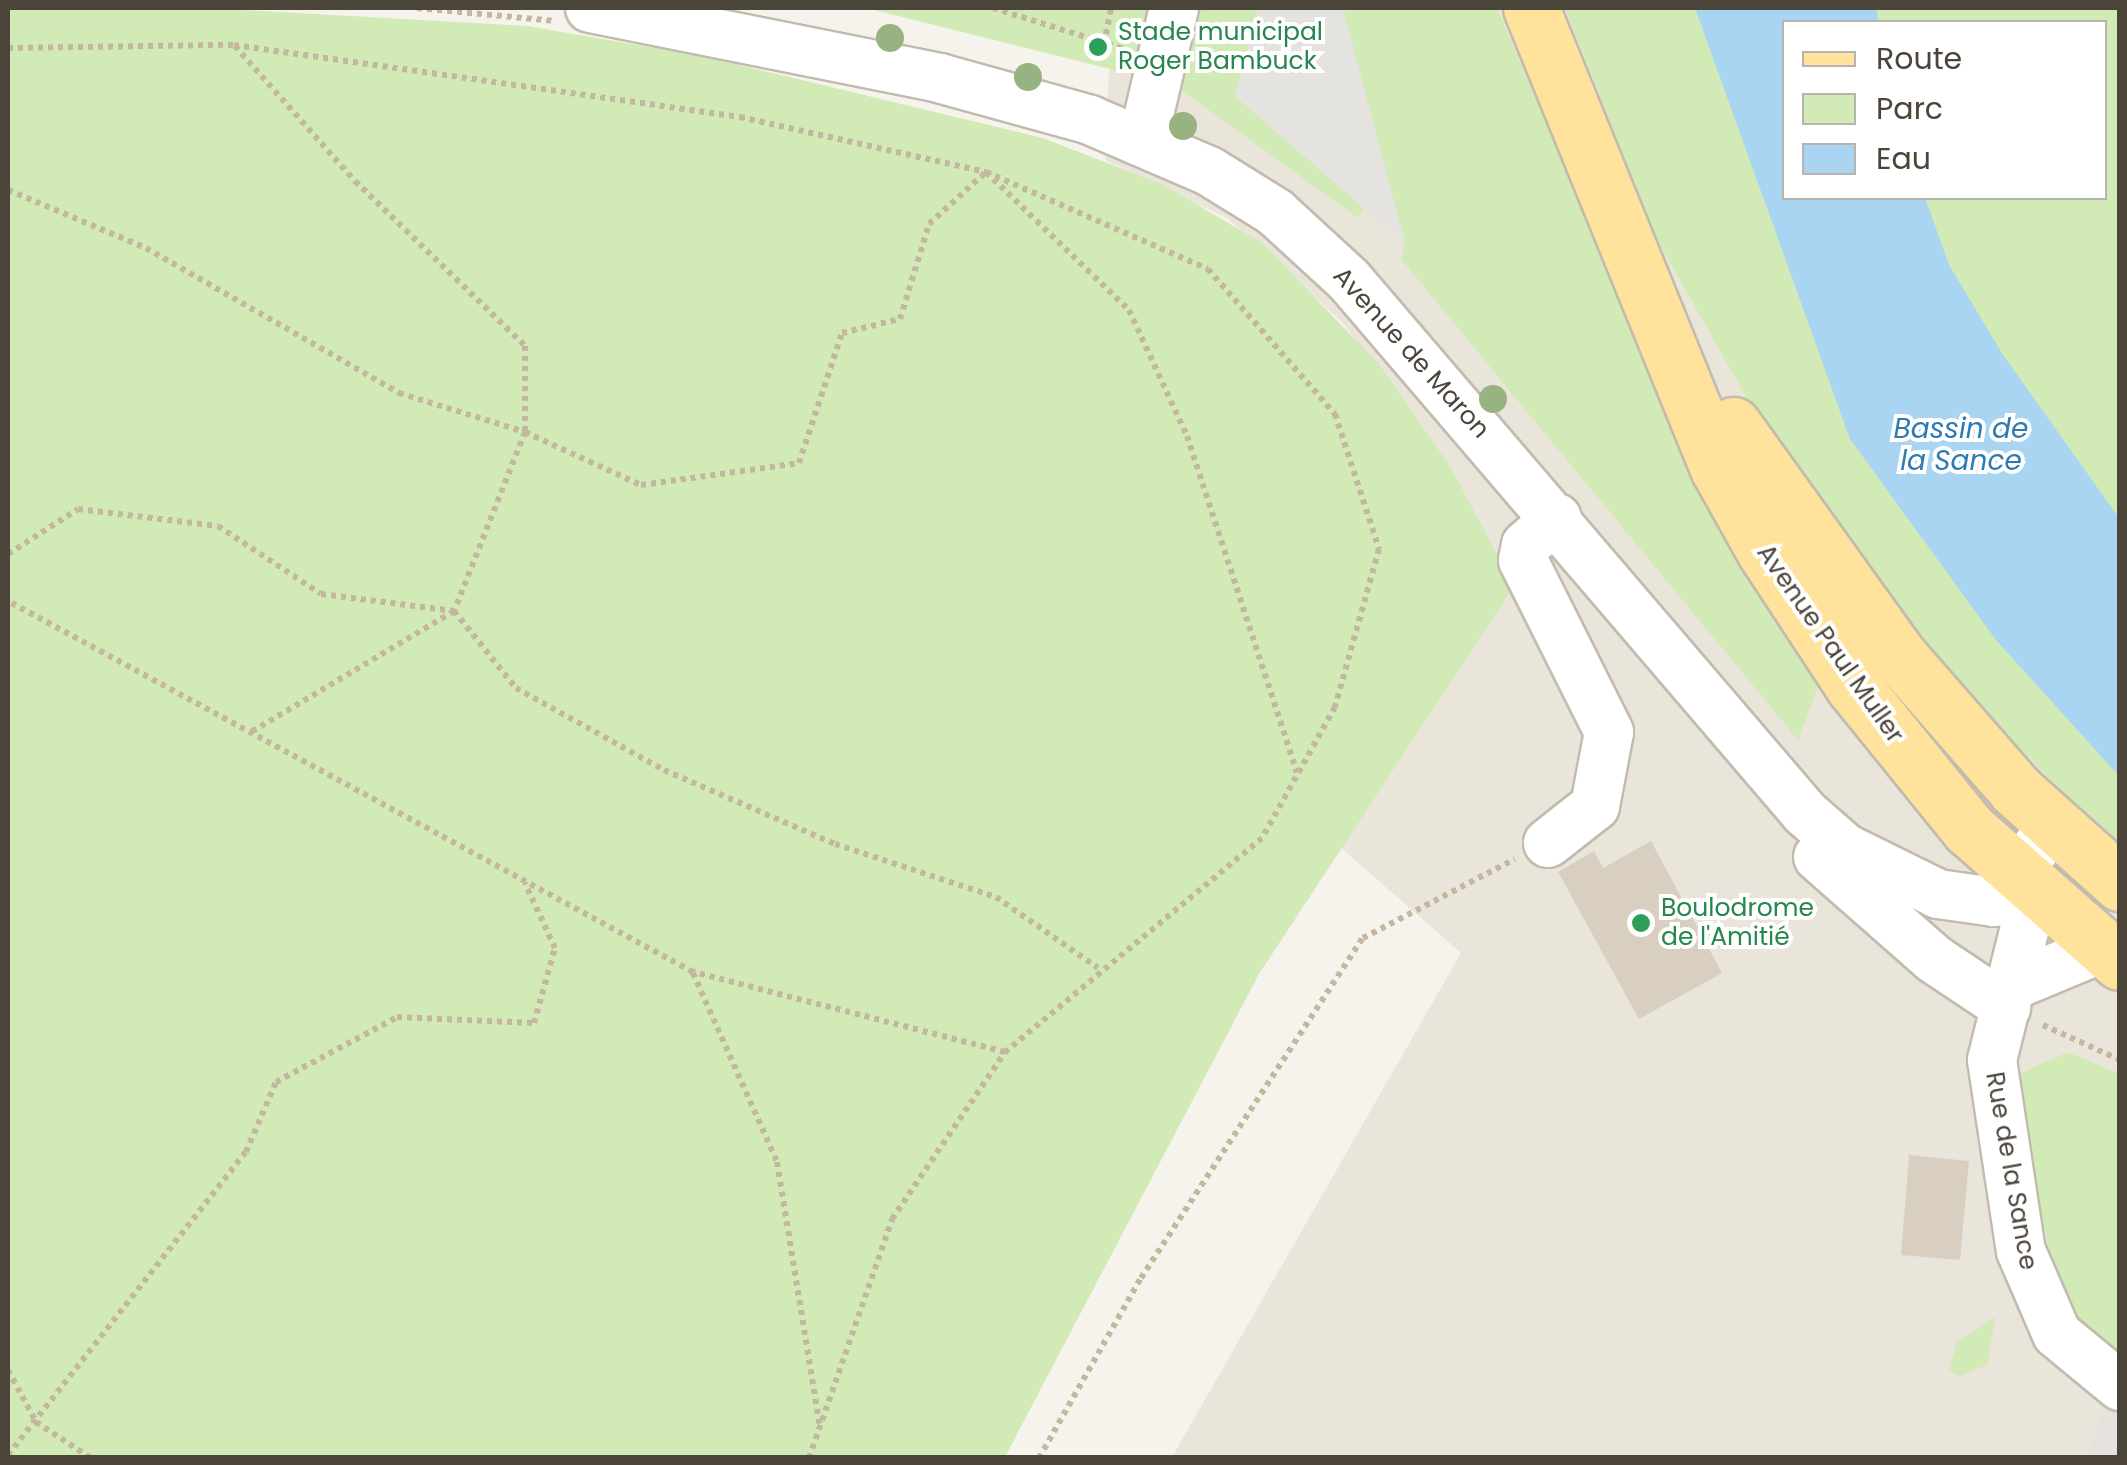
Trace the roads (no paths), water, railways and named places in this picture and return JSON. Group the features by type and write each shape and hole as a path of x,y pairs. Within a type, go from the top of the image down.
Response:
{"main road":[{"name":"Avenue Paul Muller","path":"1532,8 1630,262 1764,552 1853,686 2018,881 2109,956"},
{"name":"Avenue Paul Muller","path":"1630,262 1832,573 2053,826 2120,883"}],"street":[{"path":"1143,140 1174,8"},
{"name":"Avenue de Maron","path":"580,16 939,78 1143,140 1242,191 1314,245 1557,518 1805,813 1845,848 1970,902 1994,902 2018,881"},
{"path":"1548,844 1595,806 1609,732 1523,560 1526,545 1557,518"},
{"path":"2018,881 2053,826"},
{"path":"1790,831 1934,959 2011,996 2109,956"},
{"name":"Rue de la Sance","path":"2018,881 2026,927 1992,1060 2034,1296 2066,1346 2120,1386"}],"water":[{"name":"Bassin de la Sance","path":"1695,8 1876,8 1879,20 1782,20 1782,200 1926,200 1949,265 2003,355 2119,518 2119,776 1996,640 1850,439"}],"place":[{"name":"Stade municipal Roger Bambuck","path":"1098,47"},
{"name":"Boulodrome de l'Amitié","path":"1641,923"}]}
